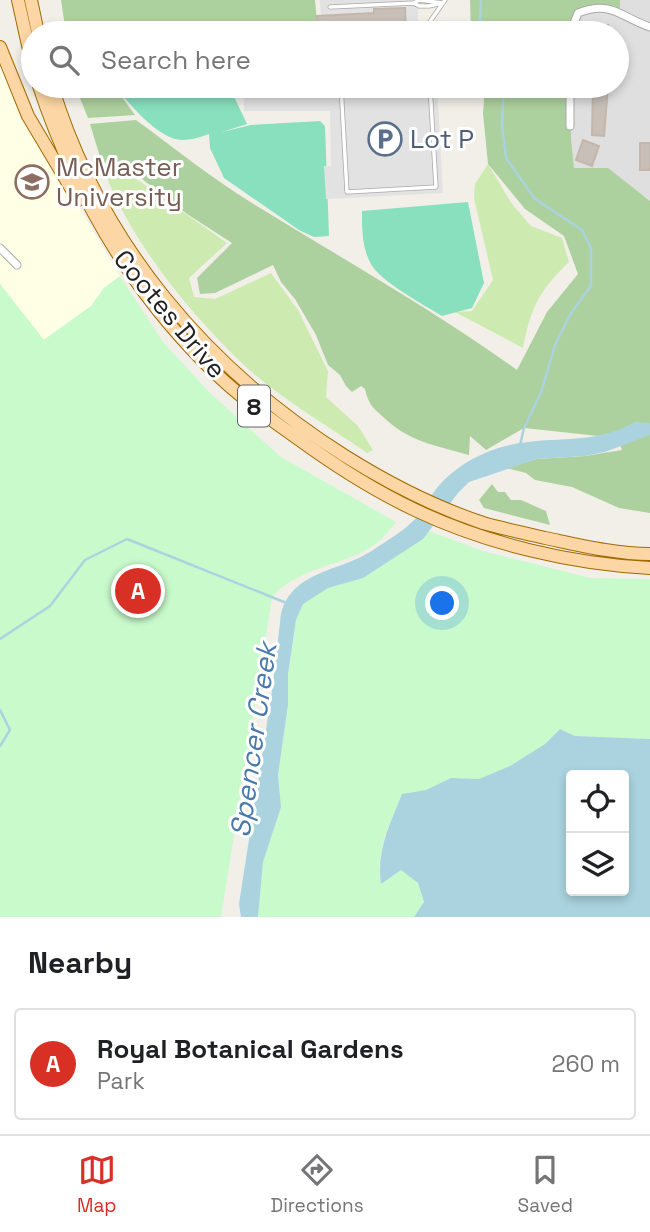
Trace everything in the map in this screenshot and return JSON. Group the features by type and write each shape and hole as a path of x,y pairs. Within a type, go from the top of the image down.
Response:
{"main road":[{"path":"18,0 23,21"},
{"path":"31,0 35,21"},
{"path":"38,0 38,21"},
{"path":"0,47 28,116 108,248 125,265"},
{"name":"Cootes Drive","path":"44,98 71,170 102,229 125,265 202,361 273,422 341,469 414,510 500,542 620,566 650,568"},
{"name":"Cootes Drive","path":"56,98 97,196 124,242 161,293 192,330 246,383 318,439 382,478 456,512 512,530 568,543 650,554"}],"street":[{"path":"575,21 578,13 592,7 608,8 650,27"},
{"path":"570,98 570,125"},
{"path":"0,248 17,265"}],"lane":[{"path":"330,7 414,3 429,6 444,2"},
{"path":"431,21 444,2"},
{"path":"342,98 347,192 436,187 431,98"}],"shaded area":[{"path":"320,0 418,0 418,21 321,21"},
{"path":"620,0 650,0 650,201 574,168 572,98 629,98 629,21 578,21 581,13 619,8"},
{"name":"McMaster University","path":"0,56 29,123 120,276 104,288 91,306 43,340 0,284"},
{"name":"Lot P","path":"243,98 438,98 443,193 326,199 324,166 331,166 330,111 244,111"}],"green space":[{"path":"61,0 315,0 317,21 64,21"},
{"path":"470,0 620,0 620,13 592,10 581,13 578,21 471,21"},
{"path":"80,98 123,98 135,115 88,118"},
{"path":"125,98 235,98 247,124 222,132 251,125 320,121 325,126 329,236 314,237 299,230 224,178 210,148 209,134 182,140 173,138 154,127"},
{"path":"484,98 572,98 574,168 608,168 650,201 650,513 619,508 572,487 535,480 526,473 506,468 537,459 622,450 617,438 524,428 486,450 470,436 469,455 422,442 402,432 373,407 365,389 361,386 352,392 340,375 328,365 316,335 273,265 215,293 200,294 197,278 232,243 187,214 128,168 104,170 90,124 136,120 237,193 419,305 517,370 547,312 578,274 564,236 525,209 488,164"},
{"path":"488,164 512,204 531,226 562,238 569,262 538,300 529,321 523,348 455,312 472,311 493,280 474,198 475,184"},
{"path":"105,173 128,173 227,243 189,278 194,297 215,299 271,273 298,310 328,371 326,397 358,426 373,450 367,453 289,401 245,366 225,346 165,277 131,226"},
{"path":"468,202 484,283 472,308 442,316 403,292 376,271 364,245 362,211"},
{"path":"120,276 163,342 209,392 281,457 396,522 380,541 364,551 296,578 272,597 221,917 0,917 0,284 44,340 91,306 104,288"},
{"path":"492,484 498,492 505,492 511,500 521,500 546,511 550,525 484,508 479,500"},
{"path":"428,531 486,552 590,578 650,579 650,739 575,736 560,729 545,744 510,766 479,779 451,778 426,790 402,794 382,849 381,884 401,870 418,883 424,902 414,917 258,917 263,862 281,807 278,775 288,706 288,674 296,620 302,604 328,588 363,578 422,539"}],"water":[{"path":"635,422 650,423 650,435 605,452 537,459 469,482 423,539 363,578 328,588 303,604 296,620 288,674 288,705 278,775 281,807 263,862 258,917 241,917 239,904 272,691 281,614 287,600 307,580 360,557 408,526 449,475 478,456 526,442 604,434"},
{"path":"560,729 575,736 650,739 650,917 414,917 424,902 418,883 401,870 381,884 382,849 402,794 426,790 451,778 479,779 510,766 545,744"}],"building":[{"path":"405,8 406,21 317,21 317,16 374,13 374,9"},
{"path":"593,98 607,98 604,136 592,135"},
{"path":"583,140 599,146 592,166 576,160"},
{"path":"640,143 650,143 650,170 640,170"}],"waterway":[{"path":"481,0 481,21"},
{"path":"503,98 502,125 506,158 535,199 582,230 591,248"},
{"path":"520,445 524,428 541,393 555,345 571,313 591,286 591,248"},
{"path":"0,639 50,606 85,560 127,539 284,602"},
{"path":"0,710 10,730 0,746"}],"place":[{"name":"Lot P","path":"385,139"},
{"name":"McMaster University","path":"32,182"},
{"name":"Royal Botanical Gardens","path":"138,591"}],"water label":[{"name":"Spencer Creek","path":"253,740"}]}
